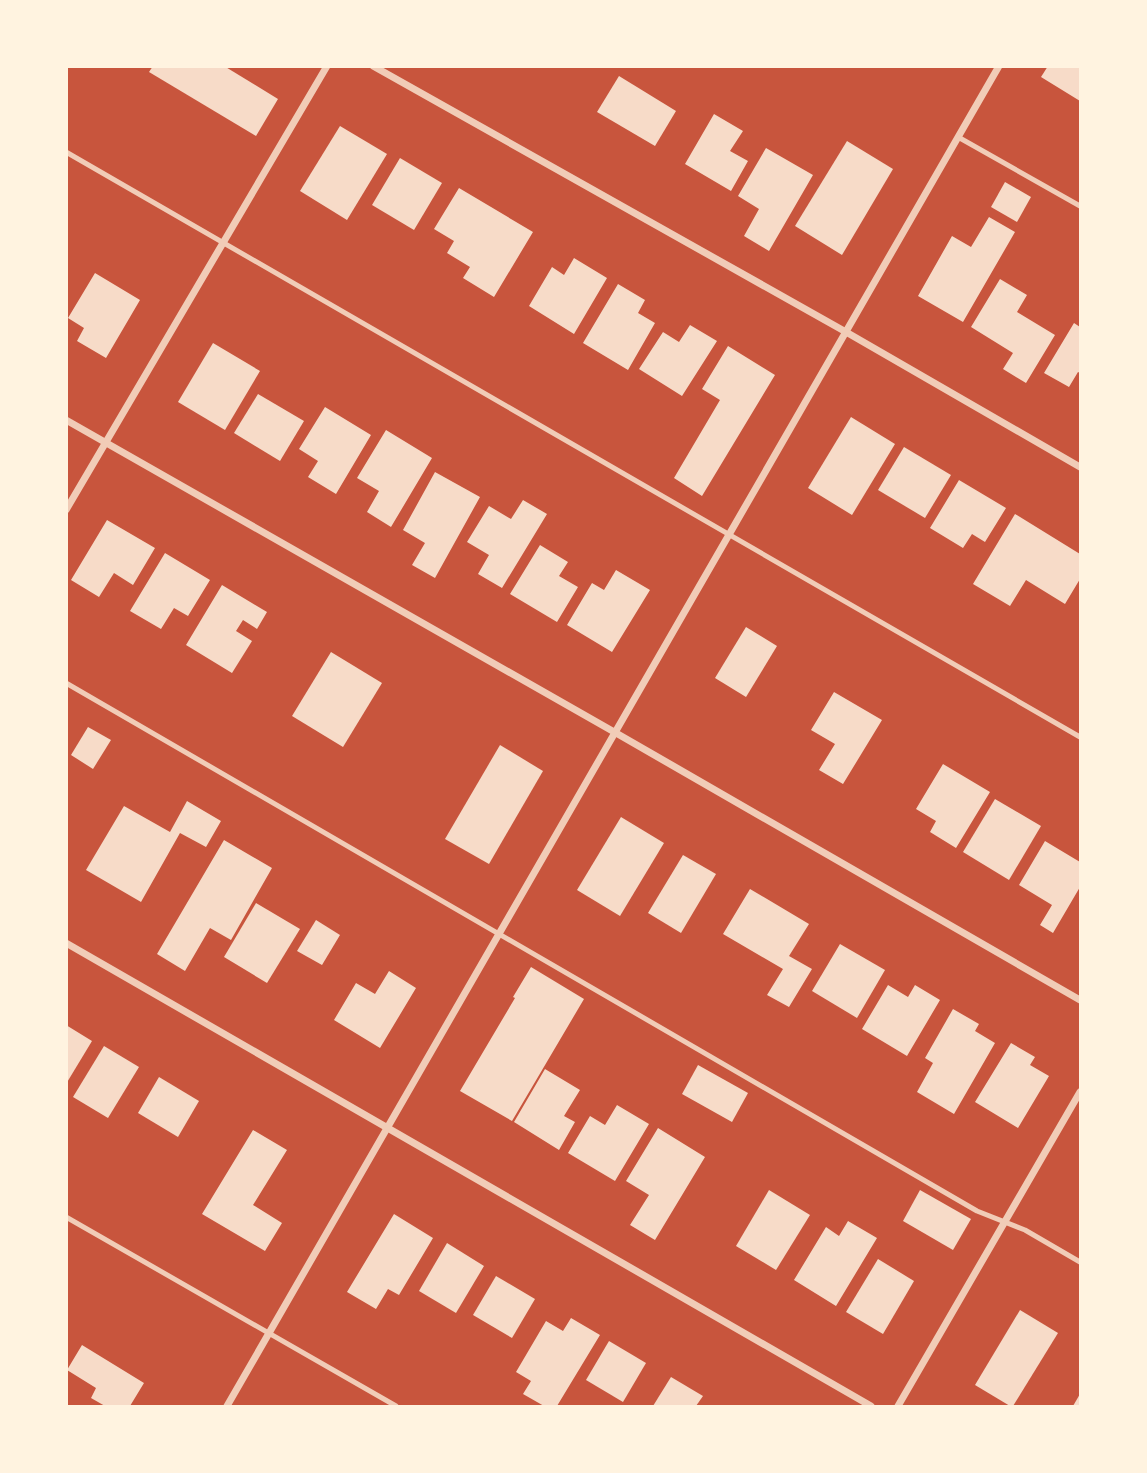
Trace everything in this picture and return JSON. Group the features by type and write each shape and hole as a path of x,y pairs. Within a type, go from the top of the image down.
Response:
{"street":[{"path":"66,510 327,66"},
{"path":"373,66 1080,467"},
{"path":"227,1406 999,66"},
{"path":"66,420 1080,1000"},
{"path":"66,943 871,1406"},
{"path":"898,1406 1080,1092"}],"lane":[{"path":"958,137 1080,206"},
{"path":"66,152 1080,737"},
{"path":"66,683 977,1212 1025,1230 1080,1262"},
{"path":"66,1217 396,1406"}],"building":[{"path":"153,66 224,66 278,99 256,136 149,72"},
{"path":"1048,66 1080,66 1080,101 1041,77"},
{"path":"619,76 676,111 655,146 597,112"},
{"path":"714,114 743,131 730,151 748,161 731,191 685,164"},
{"path":"340,126 387,154 347,220 300,191"},
{"path":"847,141 893,169 842,255 795,226"},
{"path":"766,148 813,175 769,251 744,236 759,209 738,196"},
{"path":"400,158 442,183 414,230 372,205"},
{"path":"1005,182 1031,197 1017,222 991,207"},
{"path":"459,188 533,232 494,297 463,278 470,267 447,253 454,241 434,229"},
{"path":"989,217 1015,232 963,322 918,296 952,236 971,247"},
{"path":"574,258 607,278 574,334 529,306 552,267 564,275"},
{"path":"95,273 140,300 106,358 77,341 84,328 68,318"},
{"path":"1000,279 1027,295 1017,312 1055,335 1026,383 1003,369 1013,353 971,327"},
{"path":"618,284 645,300 638,313 655,323 628,370 583,343"},
{"path":"1074,323 1080,327 1080,373 1078,372 1069,387 1044,373"},
{"path":"690,325 717,341 682,396 639,369 663,332 679,342"},
{"path":"213,343 260,371 225,430 178,402"},
{"path":"728,346 775,375 702,496 674,478 720,400 702,389"},
{"path":"258,394 304,421 280,461 234,433"},
{"path":"325,407 371,435 336,494 308,477 318,461 299,449"},
{"path":"851,417 895,444 852,515 808,488"},
{"path":"386,430 432,458 391,527 367,512 379,491 357,478"},
{"path":"904,447 951,475 925,518 878,490"},
{"path":"435,472 480,497 435,578 412,565 425,543 403,530"},
{"path":"959,480 1006,508 985,542 972,534 963,548 930,528"},
{"path":"523,500 547,514 502,588 478,574 489,555 467,542 489,506 511,519"},
{"path":"1015,514 1080,554 1080,579 1065,604 1026,580 1010,606 973,584"},
{"path":"107,520 155,548 133,585 114,573 99,597 71,580"},
{"path":"540,545 568,562 559,576 578,587 557,622 510,594"},
{"path":"165,553 210,580 188,616 174,608 161,629 130,611"},
{"path":"616,570 650,590 612,652 567,625 592,583 604,590"},
{"path":"222,585 267,612 257,629 243,620 236,631 252,641 232,673 186,645"},
{"path":"746,627 777,646 746,697 715,678"},
{"path":"331,652 382,683 343,747 292,716"},
{"path":"834,692 882,720 843,784 819,770 835,744 811,730"},
{"path":"88,727 111,740 93,769 71,755"},
{"path":"500,745 543,771 489,864 445,839"},
{"path":"943,764 990,792 956,848 930,832 936,821 916,809"},
{"path":"995,799 1041,826 1009,880 963,852"},
{"path":"187,801 221,821 206,847 180,833 141,902 86,870 124,806 170,832"},
{"path":"621,817 664,843 620,916 577,890"},
{"path":"224,840 272,868 231,940 210,928 185,971 157,954"},
{"path":"1045,841 1080,862 1080,887 1053,933 1040,925 1052,905 1019,885"},
{"path":"683,855 716,874 681,933 648,913"},
{"path":"750,889 809,924 789,956 812,969 789,1007 767,995 783,969 723,934"},
{"path":"256,903 300,929 267,983 224,957"},
{"path":"316,920 340,935 322,965 297,951"},
{"path":"840,944 885,970 857,1018 812,991"},
{"path":"531,967 584,999 512,1121 460,1091"},
{"path":"389,971 416,988 380,1048 334,1020 356,983 375,994"},
{"path":"888,985 908,997 915,985 940,1000 907,1056 862,1029"},
{"path":"953,1009 979,1024 975,1031 995,1043 954,1114 917,1092 933,1063 925,1058"},
{"path":"66,1025 92,1041 66,1084"},
{"path":"1011,1043 1035,1057 1030,1065 1049,1076 1018,1128 975,1102"},
{"path":"104,1046 139,1067 108,1118 73,1097"},
{"path":"698,1065 748,1093 732,1122 682,1094"},
{"path":"545,1069 580,1090 564,1116 575,1122 559,1150 514,1122"},
{"path":"159,1077 199,1101 178,1137 138,1113"},
{"path":"617,1105 649,1124 615,1181 568,1153 590,1116 605,1125"},
{"path":"658,1128 705,1157 655,1240 630,1225 649,1195 626,1181"},
{"path":"253,1130 287,1150 253,1205 282,1223 265,1251 202,1214"},
{"path":"769,1190 810,1215 776,1270 736,1246"},
{"path":"920,1190 971,1219 953,1250 903,1221"},
{"path":"394,1214 433,1238 399,1295 388,1289 376,1309 347,1292"},
{"path":"848,1221 877,1238 836,1306 794,1280 826,1227 839,1236"},
{"path":"447,1243 484,1266 456,1313 419,1291"},
{"path":"878,1259 914,1281 883,1334 846,1312"},
{"path":"496,1276 535,1299 512,1338 473,1315"},
{"path":"1020,1310 1058,1333 1013,1406 1010,1406 975,1385"},
{"path":"571,1318 600,1335 557,1406 544,1406 523,1394 531,1381 516,1372 546,1321 563,1331"},
{"path":"609,1341 646,1363 623,1402 586,1380"},
{"path":"82,1345 144,1383 130,1406 105,1406 91,1398 96,1388 67,1370"},
{"path":"671,1377 703,1396 696,1406 653,1406"},
{"path":"1080,1394 1080,1406 1073,1406"}]}
